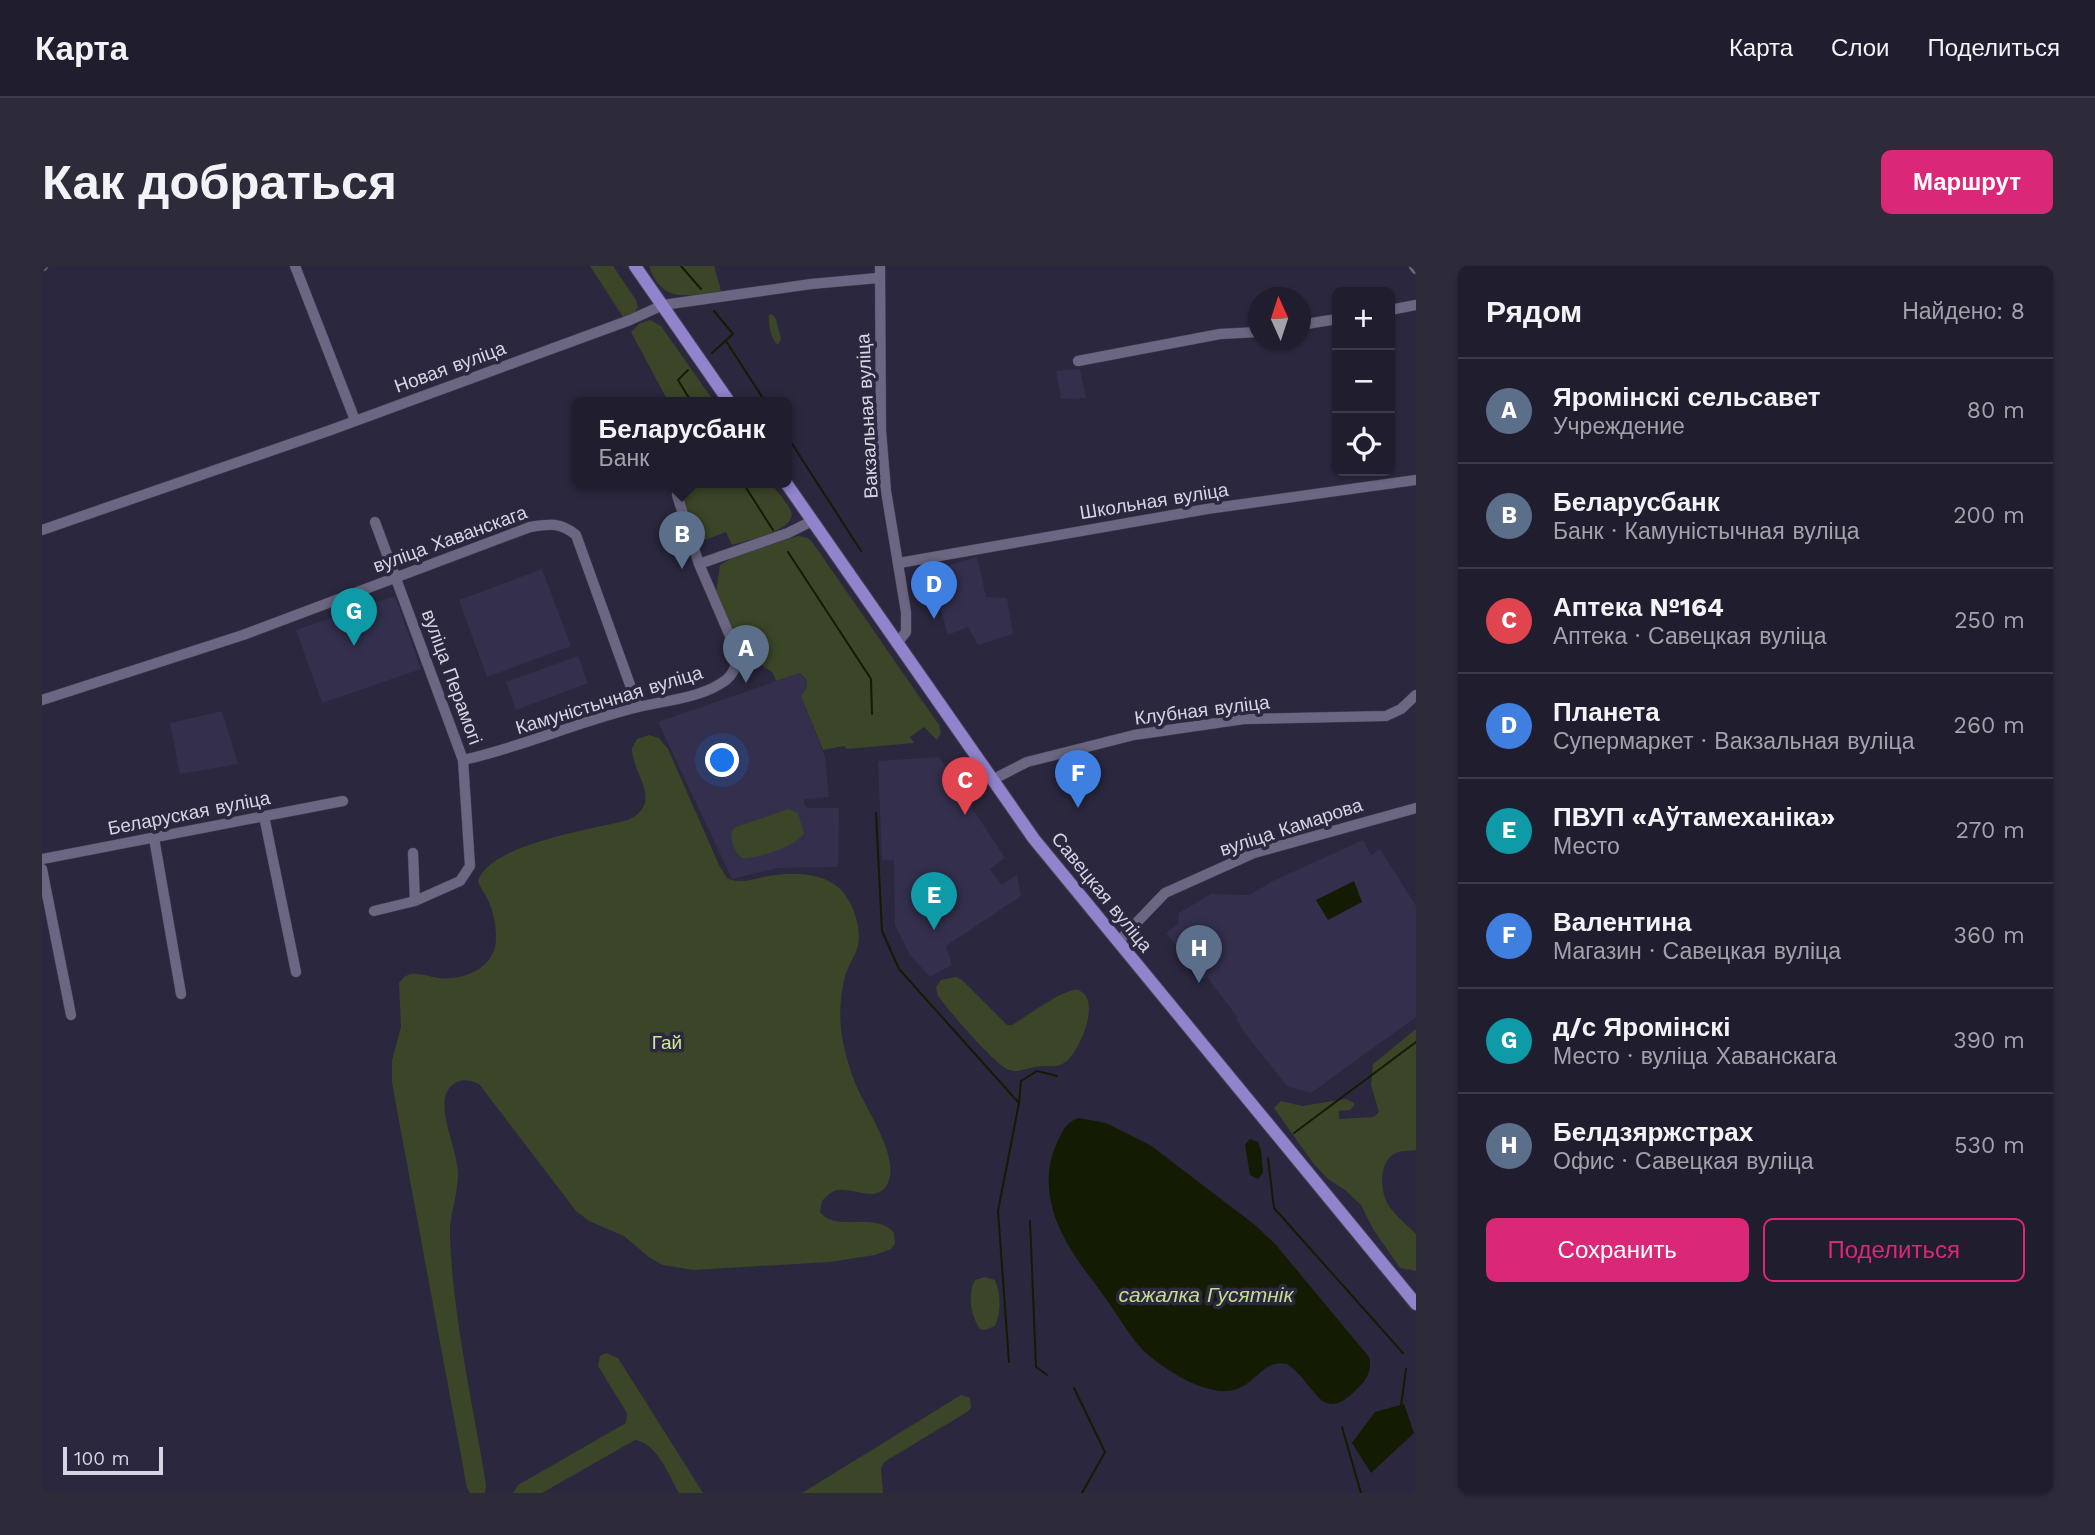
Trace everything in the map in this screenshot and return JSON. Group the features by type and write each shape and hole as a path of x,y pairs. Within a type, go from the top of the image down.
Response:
{"main road":[{"path":"635,266 726,397"},
{"name":"Савецкая вуліца","path":"789,488 1034,839 1416,1304"}],"street":[{"path":"295,266 355,421"},
{"name":"Вакзальная вуліца","path":"880,266 881,441 906,632 897,643"},
{"name":"Новая вуліца","path":"42,530 355,421 630,320 663,305 811,284 878,278"},
{"path":"1395,309 1416,305"},
{"path":"1311,323 1332,320"},
{"path":"1078,361 1220,334 1248,333"},
{"name":"Школьная вуліца","path":"899,563 1207,509 1416,480"},
{"name":"Камуністычная вуліца","path":"463,760 638,707 704,691 725,681 734,671 739,657 699,564 677,495"},
{"path":"699,564 788,533 812,521"},
{"name":"вуліца Перамогі","path":"374,911 415,901 460,881 470,866 463,760 375,522"},
{"name":"вуліца Хаванскага","path":"42,700 243,635 530,527 553,523 565,525 576,535 638,707"},
{"name":"Клубная вуліца","path":"992,780 1027,762 1134,735 1244,719 1387,716 1401,709 1416,695"},
{"name":"Беларуская вуліца","path":"42,859 342,801"},
{"name":"вуліца Камарова","path":"1118,942 1165,893 1254,853 1416,808"},
{"path":"264,816 296,972"},
{"path":"153,838 181,994"},
{"path":"413,853 415,901"},
{"path":"42,869 71,1015"}],"shaded area":[{"path":"1080,369 1086,398 1061,399 1056,371"},
{"path":"977,557 986,597 1007,598 1013,634 978,645 968,627 948,635 930,571"},
{"path":"542,569 571,646 487,677 459,600"},
{"path":"395,596 421,669 322,703 296,630"},
{"path":"578,656 588,683 516,710 506,682"},
{"path":"800,673 806,680 807,687 801,696 825,757 829,797 804,799 804,805 808,808 839,808 838,867 777,868 732,879 658,722"},
{"path":"222,711 238,764 180,774 170,723"},
{"path":"939,757 1005,858 990,869 1002,885 1017,874 1021,896 946,946 952,965 930,977 910,955 895,925 894,860 882,860 878,761"},
{"path":"1363,840 1371,855 1380,849 1416,906 1416,1017 1311,1093 1287,1086 1244,1032 1236,1019 1238,1018 1207,977 1202,979 1166,933 1178,924 1179,913 1211,894 1250,895 1273,881"}],"green space":[{"path":"590,266 613,266 636,300 638,307 634,313 623,317"},
{"path":"649,266 714,266 721,291 677,295 661,287"},
{"path":"772,314 781,339 778,345 770,327 769,315"},
{"path":"650,320 661,326 711,397 666,397 631,332 639,324"},
{"path":"679,488 775,488 791,511 787,524 769,534 732,545 726,532 697,543"},
{"path":"798,536 808,538 813,543 939,725 941,733 937,740 924,727 910,737 914,743 847,749 844,746 823,750 801,696 807,687 806,679 800,673 776,681 773,673 745,653 716,592 720,565 737,555"},
{"name":"Гай","path":"649,735 659,738 668,749 727,878 741,881 782,874 803,874 822,878 839,888 853,909 859,936 842,989 842,1035 856,1085 886,1147 890,1172 888,1183 883,1190 871,1194 834,1191 822,1201 820,1212 835,1221 877,1223 887,1227 894,1233 895,1244 891,1249 875,1255 830,1262 693,1270 663,1265 650,1258 624,1236 589,1221 576,1211 479,1084 466,1080 457,1082 447,1091 445,1101 447,1126 458,1174 450,1229 452,1268 459,1330 486,1485 485,1493 470,1493 392,1083 392,1060 401,1027 399,983 412,974 439,978 459,977 478,970 485,964 495,947 496,937 490,904 478,881 486,868 501,857 544,840 628,820 639,813 646,796 632,748 637,739"},
{"path":"789,809 798,813 804,833 800,838 786,847 766,854 748,858 739,855 732,838 732,831 736,827"},
{"path":"956,977 1007,1025 1012,1025 1065,993 1078,990 1085,995 1089,1003 1089,1014 1077,1047 1067,1061 1060,1065 1019,1071 1002,1066 938,996 936,987 941,980"},
{"path":"1416,1029 1416,1150 1399,1152 1389,1158 1383,1171 1382,1186 1389,1206 1416,1234 1416,1271 1400,1268 1373,1229 1361,1205 1328,1179 1313,1163 1274,1108 1281,1101 1302,1106 1346,1099 1354,1103 1354,1106 1350,1110 1339,1111 1339,1119 1374,1117 1379,1112 1371,1085 1373,1064"},
{"path":"985,1277 995,1280 1000,1303 995,1326 985,1330 980,1329 977,1324 972,1312 971,1298 975,1280"},
{"path":"606,1353 618,1358 703,1493 679,1493 656,1454 643,1442 635,1440 542,1493 513,1493 518,1485 626,1423 627,1413 598,1366 600,1356"},
{"path":"961,1395 970,1398 971,1408 967,1412 884,1462 881,1468 883,1493 802,1493"}],"water":[{"path":"1354,881 1362,902 1328,920 1316,900"},
{"name":"сажалка Гусятнік","path":"1079,1118 1106,1123 1150,1145 1255,1225 1276,1245 1369,1357 1368,1373 1359,1387 1336,1404 1327,1403 1287,1364 1276,1364 1242,1387 1216,1390 1184,1379 1147,1354 1072,1251 1052,1208 1049,1181 1053,1154 1065,1128"},
{"path":"1250,1139 1258,1142 1261,1150 1263,1173 1258,1179 1250,1175 1245,1145"},
{"path":"1404,1404 1414,1433 1371,1473 1352,1443 1375,1412"}],"waterway":[{"path":"681,266 701,289"},
{"path":"712,353 733,334 714,311"},
{"path":"726,341 762,397"},
{"path":"688,370 678,380 688,397"},
{"path":"792,444 861,551"},
{"path":"746,488 773,530"},
{"path":"788,552 871,679 872,714"},
{"path":"876,813 882,931 899,969 1019,1103"},
{"path":"1294,1133 1416,1042"},
{"path":"1009,1362 998,1211 1021,1081 1037,1071 1057,1076"},
{"path":"1268,1158 1274,1208 1403,1353"},
{"path":"1030,1221 1036,1367 1047,1375"},
{"path":"1401,1406 1406,1369"},
{"path":"1074,1388 1105,1452 1082,1493"},
{"path":"1342,1427 1361,1493"}],"place":[{"name":"Беларусбанк","path":"682,569"},
{"name":"Планета","path":"934,619"},
{"name":"д/с Яромінскі","path":"354,646"},
{"name":"Яромінскі сельсавет","path":"746,683"},
{"name":"Валентина","path":"1078,808"},
{"name":"Аптека №164","path":"965,815"},
{"name":"ПВУП «Аўтамеханіка»","path":"934,930"},
{"name":"Белдзяржстрах","path":"1199,983"}]}
